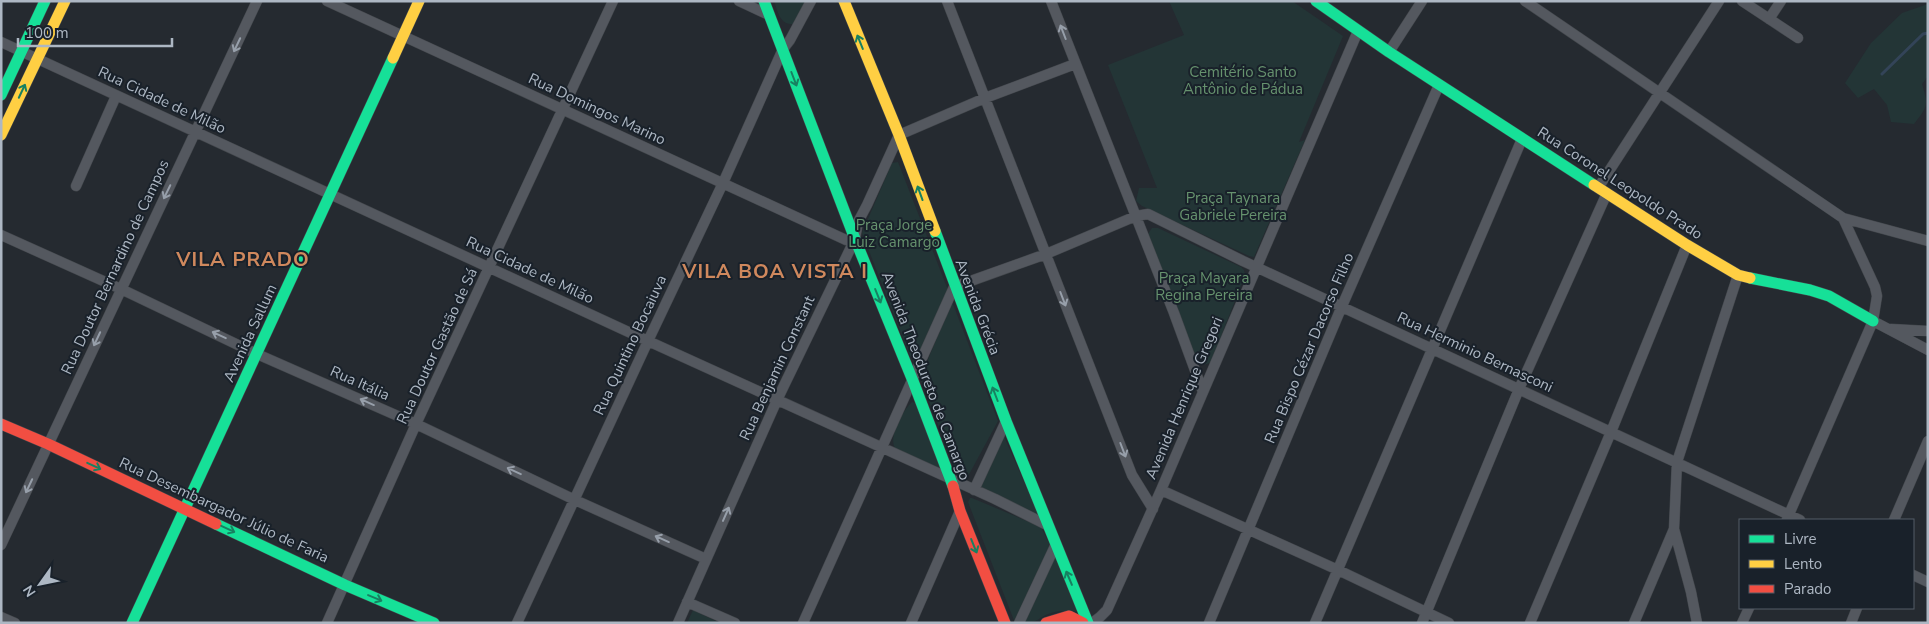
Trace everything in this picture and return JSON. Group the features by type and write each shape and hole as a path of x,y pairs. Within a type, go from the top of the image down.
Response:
{"street":[{"path":"1,94 45,1"},
{"path":"1,135 65,1"},
{"name":"Rua Doutor Bernardino de Campos","path":"1,545 257,1"},
{"name":"Rua Domingos Marino","path":"327,1 846,240 855,239"},
{"name":"Avenida Sallum","path":"132,623 419,1"},
{"name":"Rua Doutor Gastão de Sá","path":"328,623 416,424 613,1"},
{"path":"739,1 769,15"},
{"name":"Avenida Theodureto de Camargo","path":"764,1 855,239 913,381 951,480 960,511 1005,623"},
{"name":"Rua Quintino Bocaiuva","path":"517,623 723,183 783,49 790,40 811,1"},
{"name":"Avenida Grécia","path":"844,1 899,135 954,287 1055,546 1088,623"},
{"path":"947,1 1132,474 1153,509"},
{"path":"1051,1 1136,216 1202,392"},
{"path":"1388,52 1422,1"},
{"path":"1525,1 1843,218 1928,241"},
{"path":"1422,623 1602,190 1658,93 1720,1"},
{"path":"1742,1 1798,38"},
{"path":"1769,19 1780,1"},
{"name":"Rua Coronel Leopoldo Prado","path":"1320,3 1388,52 1687,245 1738,275 1810,290 1829,296 1928,350"},
{"name":"Avenida Henrique Gregori","path":"1106,610 1153,509 1358,31"},
{"name":"Rua Cidade de Milão","path":"1,42 1047,525"},
{"path":"899,135 985,98 1075,64"},
{"name":"Rua Bispo Cézar Dacorso Filho","path":"1209,623 1342,306 1439,85"},
{"path":"76,186 116,96"},
{"name":"Rua Benjamin Constant","path":"678,623 777,400 855,239 858,222 899,135"},
{"path":"1315,623 1522,139"},
{"name":"Rua Herminio Bernasconi","path":"1136,216 1148,214 1257,267 1677,462 1788,518"},
{"path":"803,623 954,287 1046,254 1136,216"},
{"path":"1788,518 1873,321 1877,296 1875,287 1843,218"},
{"name":"Rua Itália","path":"1,235 121,289 257,354 416,424 575,500 706,559"},
{"path":"1530,623 1611,432 1687,245"},
{"path":"1697,623 1691,592 1674,529 1677,462 1738,275"},
{"path":"1888,329 1928,331"},
{"path":"974,490 1006,421"},
{"name":"Rua Desembargador Júlio de Faria","path":"1,424 48,444 345,585 434,623"},
{"path":"1894,519 1928,441"},
{"path":"1161,490 1338,570 1449,623"},
{"path":"911,623 960,511"},
{"path":"1634,623 1674,529"},
{"path":"1019,623 1055,546"},
{"path":"1914,575 1928,582"},
{"path":"687,602 735,623"},
{"path":"1742,623 1748,609"},
{"path":"1851,623 1857,609"},
{"path":"1092,623 1106,610"},
{"path":"1106,610 1106,623"},
{"path":"1046,623 1069,616 1082,623"},
{"path":"1,617 14,623"}],"green space":[{"path":"774,1 808,1 795,24 790,24 783,21 780,17"},
{"name":"Cemitério Santo Antônio de Pádua","path":"1169,1 1292,1 1343,36 1299,142 1305,140 1254,257 1142,206 1136,201 1139,188 1157,188 1108,65 1184,35"},
{"path":"1928,4 1928,76 1922,84 1926,97 1926,106 1914,124 1891,122 1887,105 1874,89 1858,98 1845,83 1871,43 1902,13"},
{"name":"Praça Jorge Luiz Camargo","path":"898,162 948,290 919,355 915,359 910,356 862,233 892,163"},
{"name":"Praça Mayara Regina Pereira","path":"1152,228 1158,228 1244,270 1245,275 1211,362 1207,364 1202,364 1197,360 1148,238"},
{"path":"953,304 998,421 966,480 957,474 920,378"},
{"path":"912,402 915,403 944,474 895,448 893,437 895,431 901,417"},
{"path":"1003,434 1039,516 980,487"},
{"path":"970,498 1041,527 1051,547 1015,623 968,502"},
{"path":"1054,555 1080,612 1054,612 1035,621 1021,623"},
{"path":"693,610 720,623 687,623"}],"waterway":[{"path":"1882,74 1923,34 1928,33"}],"traffic: fast":[{"path":"1,95 45,1"},
{"path":"764,1 855,239 913,381 953,486"},
{"path":"1316,1 1389,52 1594,185"},
{"path":"132,623 393,58"},
{"path":"935,231 1006,421 1088,623"},
{"path":"1750,278 1810,290 1829,296 1873,321"},
{"path":"216,524 345,585 434,623"}],"traffic: slow":[{"path":"1,135 65,1"},
{"path":"393,58 419,1"},
{"path":"844,1 899,135 935,231"},
{"path":"1594,185 1687,245 1738,275 1750,278"}],"traffic: jam":[{"path":"1,424 48,444 216,524"},
{"path":"953,486 960,511 1005,623"},
{"path":"1046,623 1069,616 1083,623"}],"district":[{"name":"VILA PRADO","path":"243,259"},
{"name":"VILA BOA VISTA I","path":"775,271"}],"park label":[{"name":"Praça Taynara Gabriele Pereira","path":"1233,206"}]}
